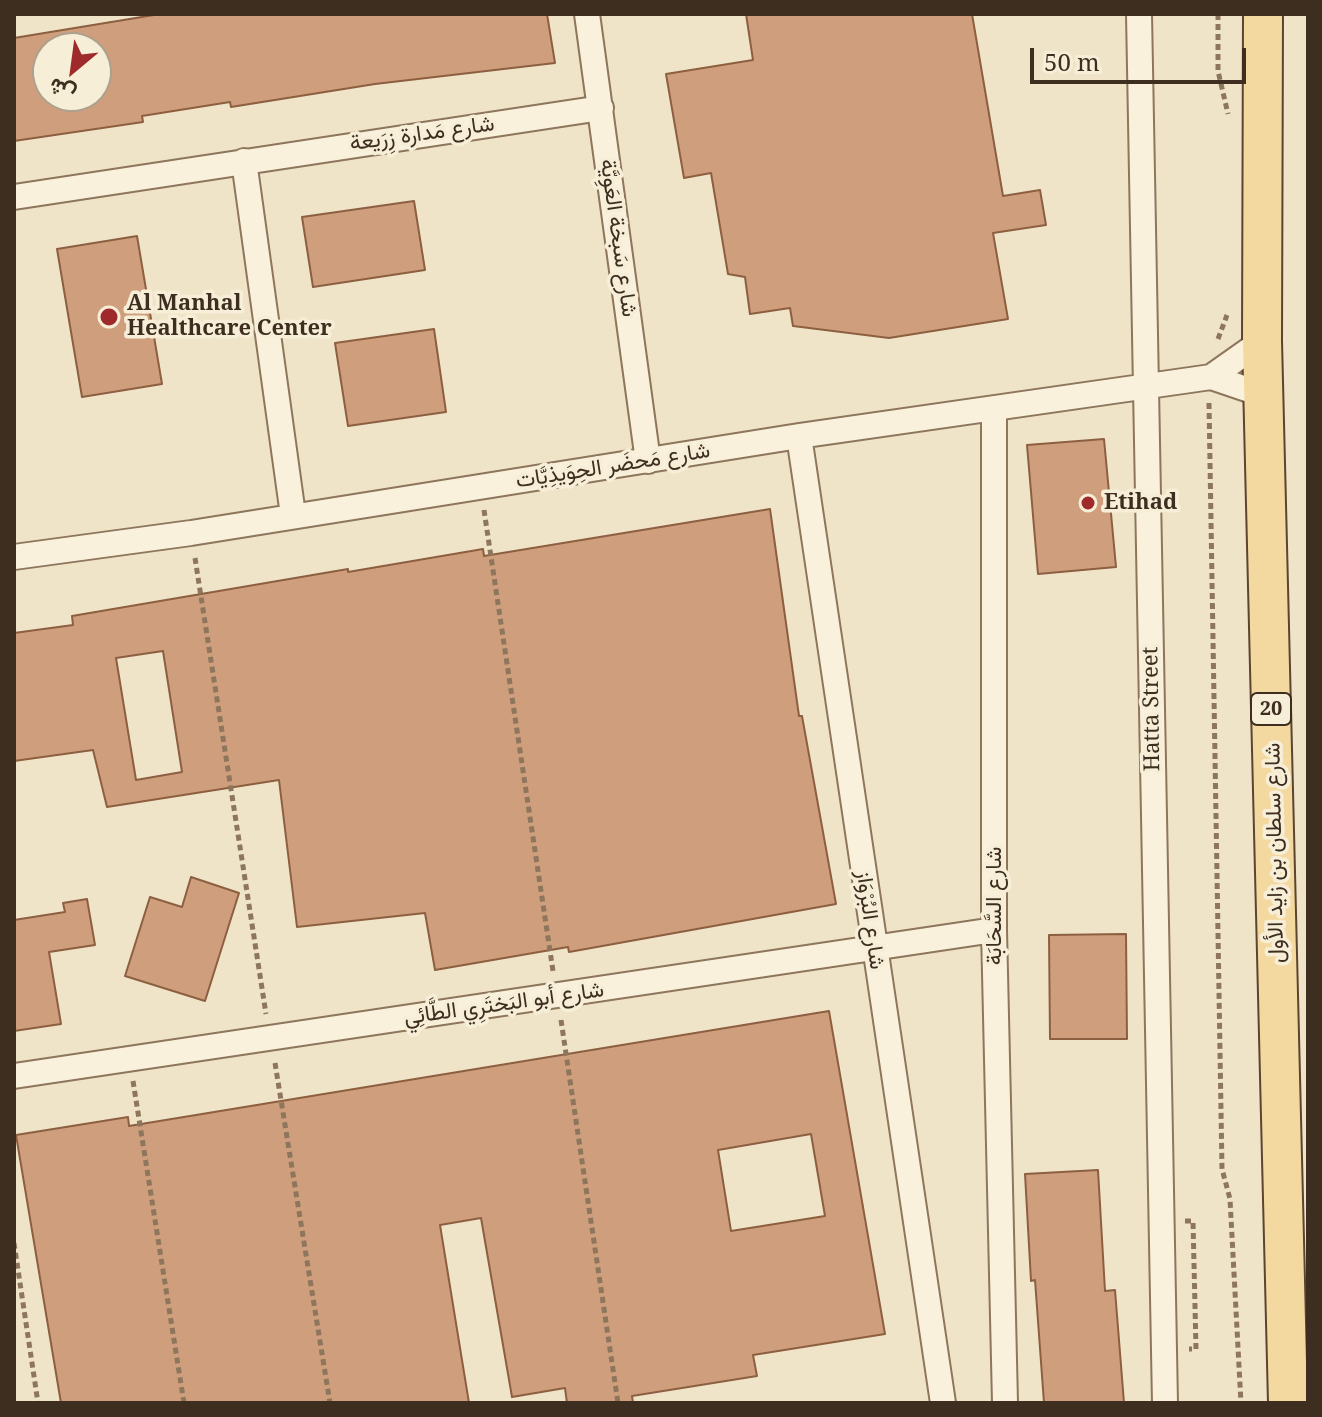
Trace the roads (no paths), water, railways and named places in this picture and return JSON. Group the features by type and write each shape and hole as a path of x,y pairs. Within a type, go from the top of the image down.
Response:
{"main road":[{"name":"شارع سلطان بن زايد الأول","path":"1263,14 1262,341 1288,1403"}],"street":[{"name":"شارع سَبخة العَوِيَّة","path":"587,14 648,461"},
{"name":"Hatta Street","path":"1139,14 1165,1403"},
{"name":"شارع مَدارة زِرَيعة","path":"14,197 601,108"},
{"path":"244,161 293,515"},
{"name":"شارع مَحضَر الحِوَيذِيَّات","path":"1211,386 1262,341"},
{"name":"شارع مَحضَر الحِوَيذِيَّات","path":"14,557 191,533 799,436 1145,387 1211,386 1264,395"},
{"name":"شارع السَّحَابَة","path":"994,410 994,930 1005,1403"},
{"name":"شارع البُرْوَاز","path":"799,436 943,1403"},
{"name":"شارع أبو البَختَرِي الطَّائِي","path":"14,1076 994,930"}],"place":[{"name":"Al Manhal Healthcare Center","path":"109,317"},
{"name":"Etihad","path":"1088,503"}]}
